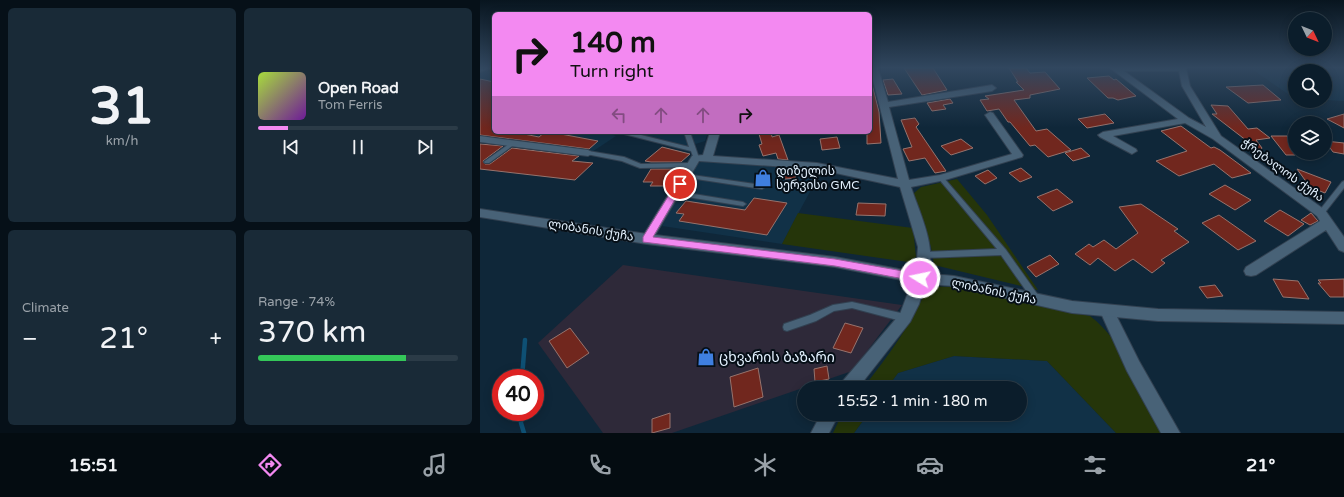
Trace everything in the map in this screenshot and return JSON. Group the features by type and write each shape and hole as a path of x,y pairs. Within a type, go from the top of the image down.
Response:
{"street":[{"path":"854,381 905,318 912,304 920,278 924,255 924,247 905,184 880,88"},
{"path":"885,105 991,88"},
{"name":"ჭრებალოს ქუჩა","path":"1142,88 1186,120 1217,138 1324,218 1344,247"},
{"name":"ჭრებალოს ქუჩა","path":"1187,88 1217,138"},
{"path":"647,239 685,176 693,158 817,166 905,184 941,178 1018,155 990,115"},
{"path":"1132,151 1103,134 1186,120"},
{"path":"708,159 714,134"},
{"path":"480,139 588,154"},
{"name":"ლიბანის ქუჩა","path":"480,213 647,239 835,262 920,278 954,281 1072,307 1158,315 1344,318"},
{"path":"1251,271 1324,218"},
{"path":"1107,311 1132,366 1171,433"},
{"path":"820,433 826,421"}],"lane":[{"path":"627,134 693,158"},
{"path":"688,134 693,158"},
{"path":"487,162 513,143"},
{"path":"588,154 624,159 640,166 693,158"},
{"path":"685,176 762,187"},
{"path":"941,178 1003,252 1037,300"},
{"path":"1324,218 1344,183"},
{"path":"675,193 743,204"},
{"path":"924,255 1003,252"},
{"path":"787,327 813,318 833,308 852,305 905,318"}],"shaded area":[{"path":"480,88 492,88 492,134 609,134 616,136 592,152 480,136"},
{"path":"1280,88 1288,88 1288,94"},
{"path":"1332,88 1344,88 1344,101 1332,100"},
{"path":"639,134 707,134 705,141 686,147"},
{"path":"704,161 805,168 821,171 782,244 662,226 696,164"},
{"name":"ცხვარის ბაზარი","path":"623,265 902,305 852,371 823,381 797,381 797,390 672,433 603,433 538,343"},
{"path":"954,356 1047,361 1116,433 854,433 863,421 1027,421 1027,381 892,381 898,373"}],"green space":[{"path":"957,179 987,215 1038,290 934,265 931,247 913,194 921,187"},
{"path":"798,213 913,228 916,257 908,262 782,244"},
{"path":"928,286 951,287 1090,316 1113,339 1123,354 1140,386 1161,433 1116,433 1047,361 954,356 898,373 892,381 868,381 907,327"},
{"path":"839,421 863,421 854,433 833,433"}],"building":[{"path":"480,88 492,88 492,134 524,134 539,137 543,134 561,134 598,141 589,149 480,135"},
{"path":"873,88 879,112 881,143 867,144 867,134 872,134"},
{"path":"886,88 899,88 902,94 888,95"},
{"path":"917,88 946,88 947,90 922,95"},
{"path":"1022,88 1060,89 1030,95 1030,98 1014,100 1036,131 1047,129 1071,150 1048,157 1035,145 1030,146 1010,122 1008,122 999,109 987,111 980,100 989,99 985,96 1024,90"},
{"path":"1098,88 1127,88 1136,96 1118,100 1108,98"},
{"path":"1228,88 1267,88 1281,100 1248,103"},
{"path":"950,99 953,103 943,105 946,109 932,111 927,103"},
{"path":"1211,105 1228,106 1248,129 1257,128 1270,138 1256,140 1262,148 1260,151 1212,114 1217,114"},
{"path":"1105,114 1114,123 1087,128 1078,119"},
{"path":"1344,114 1344,128 1332,122 1332,118"},
{"path":"915,118 919,124 916,127 946,171 935,173 925,158 909,161 903,149 912,147 901,120"},
{"path":"1181,126 1211,148 1214,147 1220,150 1251,173 1232,178 1214,164 1179,176 1156,161 1187,151 1161,131"},
{"path":"759,134 771,134 772,137 779,135 788,160 778,159 776,153 763,156 759,145 762,144"},
{"path":"1271,136 1288,137 1288,155 1286,155"},
{"path":"837,137 840,148 822,150 820,139"},
{"path":"961,139 973,148 951,155 941,146"},
{"path":"1332,142 1344,143 1344,154 1333,152"},
{"path":"480,144 503,146 483,161 485,164 490,164 512,148 579,156 572,161 593,163 575,180 480,169"},
{"path":"662,147 690,154 681,162 645,161"},
{"path":"1081,148 1090,156 1073,161 1065,153"},
{"path":"782,168 792,169 796,178 785,179"},
{"path":"1021,168 1032,177 1020,182 1009,173"},
{"path":"651,169 675,169 665,186 650,186 653,182 643,182"},
{"path":"1297,169 1331,182 1325,193 1310,187"},
{"path":"988,170 997,178 985,184 975,176"},
{"path":"1225,185 1251,200 1235,210 1209,194"},
{"path":"1057,189 1073,202 1053,211 1037,197"},
{"path":"754,198 787,203 767,235 679,221 684,214 676,213 686,201 745,210"},
{"path":"858,203 886,204 885,216 856,215"},
{"path":"1141,204 1178,229 1174,231 1189,242 1161,260 1165,263 1152,273 1133,259 1115,271 1098,258 1090,265 1075,254 1089,244 1093,247 1104,240 1116,249 1138,233 1119,207"},
{"path":"1280,210 1304,224 1288,236 1264,221"},
{"path":"1311,213 1318,221 1310,225 1301,220"},
{"path":"1219,215 1256,241 1238,250 1202,223"},
{"path":"1050,255 1059,264 1036,277 1027,267"},
{"path":"1273,279 1298,281 1309,299 1283,297"},
{"path":"1344,279 1344,297 1330,297 1318,283 1321,283 1318,280"},
{"path":"1215,285 1223,296 1207,298 1199,287"},
{"path":"845,323 863,328 851,353 833,348"},
{"path":"570,328 589,353 567,368 549,341"},
{"path":"827,366 829,379 815,381 814,369"},
{"path":"758,368 763,397 734,407 730,377"},
{"path":"670,413 670,428 652,433 652,419"}],"waterway":[{"path":"523,369 525,340"},
{"path":"521,421 524,433"}],"place":[{"name":"დიზელის სერვისი GMC","path":"763,178"},
{"name":"ცხვარის ბაზარი","path":"706,357"}],"route":[{"path":"680,184 647,239 835,262 920,278"}]}
